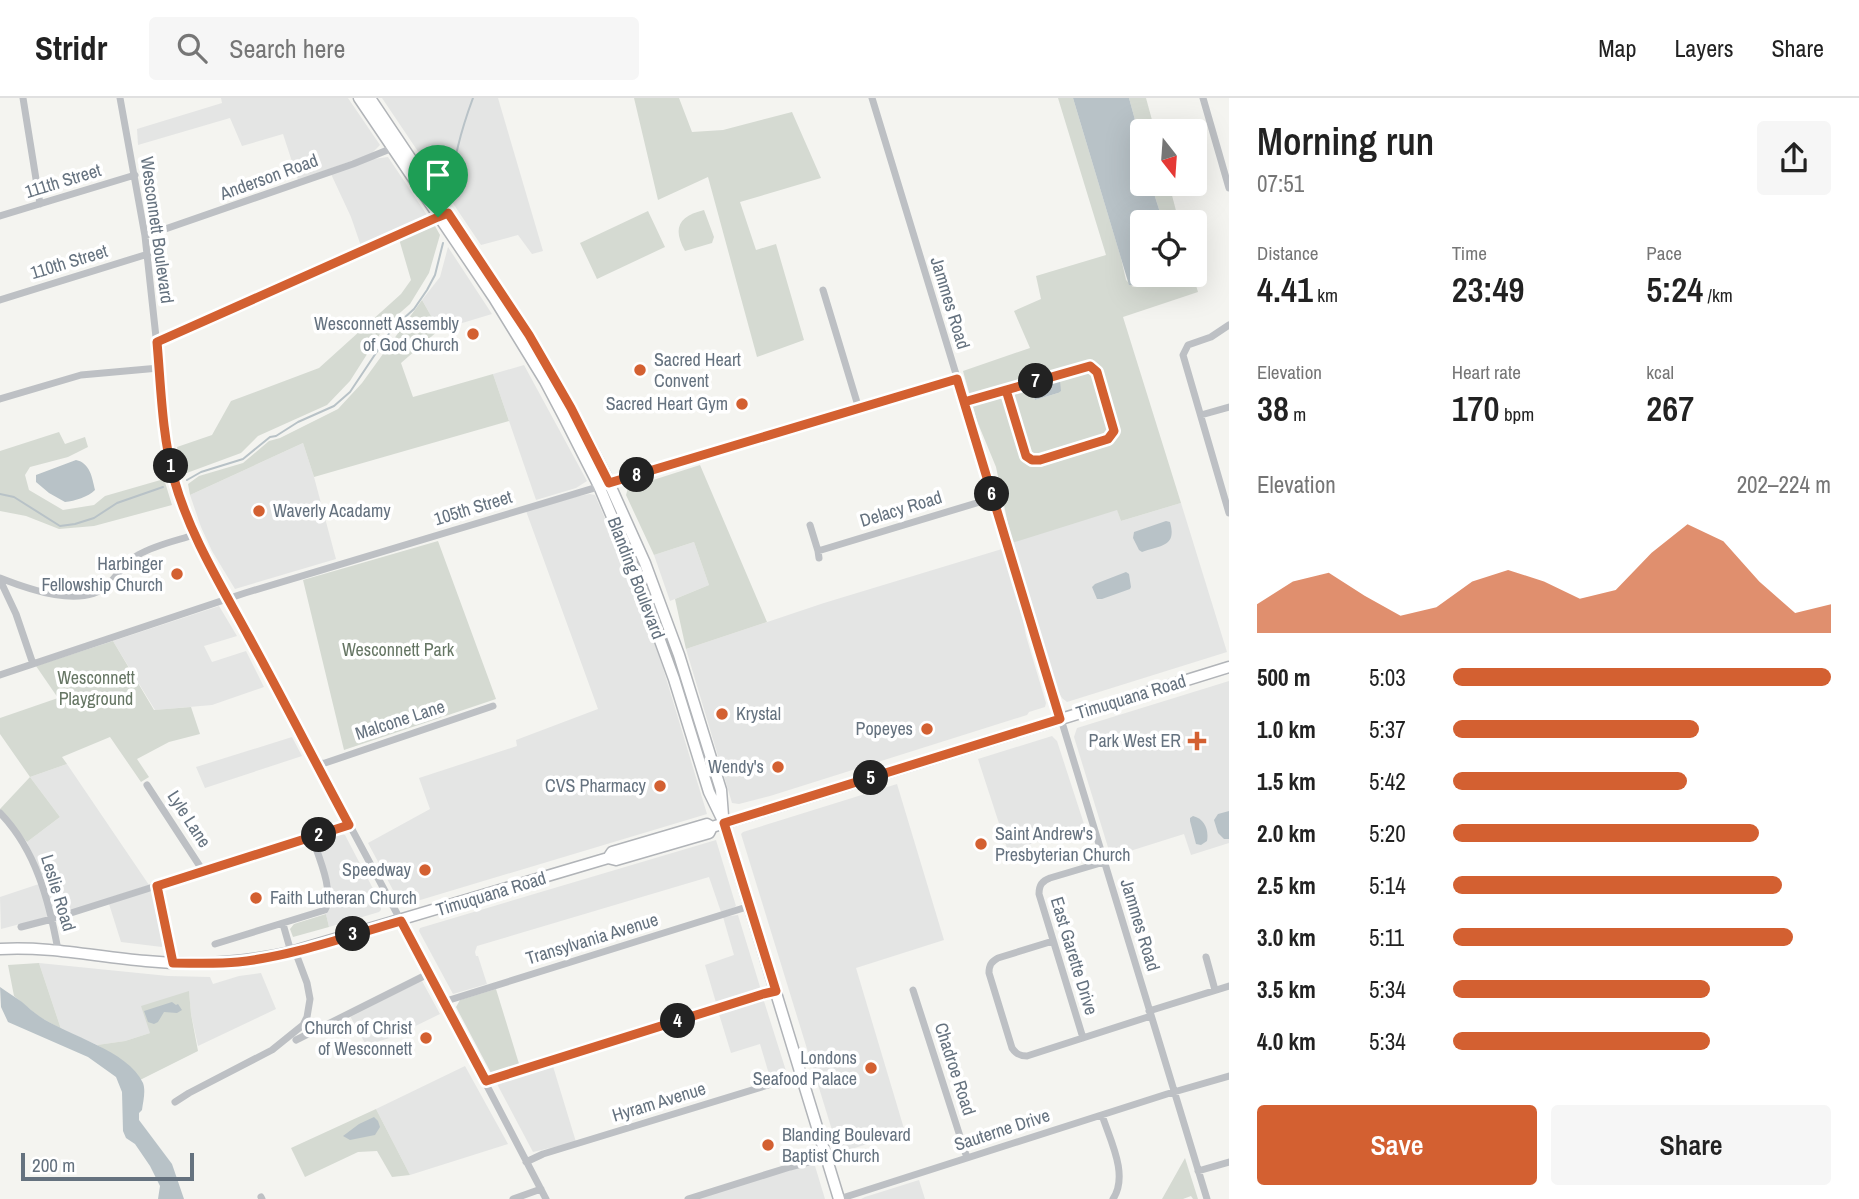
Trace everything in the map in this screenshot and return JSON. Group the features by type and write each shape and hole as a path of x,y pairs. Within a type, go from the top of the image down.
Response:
{"main road":[{"name":"Blanding Boulevard","path":"359,98 397,146"},
{"name":"Blanding Boulevard","path":"370,98 397,146 498,296 549,378 604,485 635,537 674,641 721,790 724,823"},
{"name":"Blanding Boulevard","path":"604,485 674,679 709,792 724,823 839,1199"},
{"path":"634,569 644,583 657,593"},
{"path":"645,598 656,605 666,633 674,641"},
{"name":"Timuquana Road","path":"5,949 58,950 173,963 239,962 293,952 608,858 616,860 709,833 712,827 724,823 1229,667"}],"street":[{"path":"23,98 40,204"},
{"name":"Wesconnett Boulevard","path":"120,98 148,254 169,457 184,510 194,535 486,1081 546,1199"},
{"name":"Jammes Road","path":"872,98 1207,1199"},
{"path":"1203,98 1229,188"},
{"name":"Anderson Road","path":"145,236 353,164 397,146"},
{"name":"111th Street","path":"0,216 135,175"},
{"path":"157,342 443,215"},
{"name":"110th Street","path":"0,300 148,254"},
{"path":"823,290 859,409"},
{"path":"1229,325 1211,337 1188,345 1183,355 1200,415 1225,484 1229,513"},
{"path":"964,402 1084,367 1093,367 1097,372 1114,428 1113,434 1108,439 1040,460 1032,460 1026,456 1006,390"},
{"path":"0,400 81,375 159,368"},
{"name":"105th Street","path":"0,675 228,599 957,379"},
{"path":"1200,415 1229,407"},
{"name":"Delacy Road","path":"810,524 818,555 993,498"},
{"path":"0,579 61,595 92,594 107,586 129,561 138,555 194,535"},
{"path":"0,579 33,664"},
{"path":"10,600 21,586"},
{"name":"Malcone Lane","path":"316,764 493,706"},
{"name":"Lyle Lane","path":"147,785 203,871"},
{"name":"Leslie Road","path":"0,813 27,848 42,884 58,950"},
{"path":"21,927 349,825"},
{"path":"215,944 321,912 328,906 326,883 312,837"},
{"name":"East Garette Drive","path":"1083,1038 1039,894 1041,884 1050,878 1104,862"},
{"path":"157,886 173,963"},
{"name":"Transylvania Avenue","path":"443,1002 750,906"},
{"path":"175,1102 272,1051 303,1025 310,999 307,983 283,924"},
{"path":"1053,941 998,958 990,964 989,973 1012,1048 1019,1055 1027,1056 1083,1038 1229,986"},
{"path":"1206,957 1216,990"},
{"path":"296,1040 428,974"},
{"name":"Chadroe Road","path":"913,990 967,1158"},
{"path":"486,1081 776,991"},
{"name":"Hyram Avenue","path":"526,1161 801,1074"},
{"name":"Sauterne Drive","path":"839,1199 1229,1076"},
{"path":"1102,1115 1120,1169 1120,1186 1113,1199"},
{"path":"688,1199 827,1157"},
{"path":"1198,1171 1229,1161"},
{"path":"513,1199 541,1189"}],"shaded area":[{"path":"221,98 348,98 380,145 371,154 298,180 283,134 242,146 230,118 138,145 137,129 222,103"},
{"path":"382,98 498,98 543,251 532,254 518,235 481,245"},
{"path":"1073,98 1129,98 1135,119 1130,119 1130,196 1155,196 1159,210 1130,210 1129,285"},
{"path":"388,157 427,215 422,221 362,249 331,174 373,159"},
{"path":"448,247 492,314 439,330 422,300 440,277"},
{"path":"524,365 587,481 576,488 536,500 493,374"},
{"path":"1026,374 1054,374 1060,381 1061,391 1035,400 1026,377"},
{"name":"Waverly Acadamy","path":"303,443 336,559 235,589 212,551 190,495"},
{"path":"76,460 87,467 91,476 95,490 89,495 65,502 36,482 36,475"},
{"path":"590,494 595,495 635,589 663,668 707,814 403,903 368,843 430,809 419,778 517,746 516,740 598,709 526,511"},
{"path":"1181,503 1227,652 1067,702 1056,687 1010,543 1117,509 1121,521"},
{"path":"1170,522 1172,530 1169,541 1142,552 1139,550 1133,538 1134,532"},
{"path":"694,542 709,585 670,601 654,555"},
{"path":"1002,549 1020,604 1045,707 770,796 739,804 732,803 686,649 824,603"},
{"path":"1126,572 1129,574 1130,589 1097,599 1092,587 1095,584"},
{"path":"219,606 237,636 204,646 212,662 246,651 264,687 212,705 155,710 113,641"},
{"path":"1229,681 1229,843 1191,855 1184,834 1111,857 1074,737 1077,728"},
{"path":"1052,736 1057,741 1085,827 1008,851 978,759"},
{"path":"292,737 302,756 205,788 196,767"},
{"path":"67,764 149,885 57,913 51,906 27,842 60,817 30,777"},
{"path":"897,784 944,940 856,968 905,1132 839,1153 741,834"},
{"path":"1229,811 1229,839 1224,839 1218,833 1214,820 1218,814"},
{"path":"1193,816 1201,820 1207,829 1207,841 1201,845 1196,844 1190,821"},
{"path":"345,835 381,904 381,910 329,927 326,914 332,906 331,886 317,844 319,840"},
{"path":"716,840 736,906 733,908 721,912 709,877 477,946 476,956 487,984 453,994 419,931 420,928"},
{"path":"39,884 47,917 1,929 0,897"},
{"path":"149,891 157,895 166,939 162,947 121,942 109,904"},
{"path":"738,915 761,990 717,1006 705,965 734,955 723,917"},
{"path":"39,963 168,976 210,977 213,984 261,973 276,1009 198,1046 189,992 150,1033 125,1041 97,1045 61,1029"},
{"path":"422,981 440,1014 393,1037 366,1045 350,1016"},
{"path":"0,987 39,1016 111,1053 135,1071 144,1089 139,1120 172,1164 184,1199 158,1199 160,1186 150,1166 123,1131 122,1092 116,1077 88,1057 8,1022 1,1007"},
{"path":"763,998 787,1074 771,1081 760,1044 731,1053 718,1011"},
{"path":"172,1002 178,1004 182,1010 177,1013 164,1012 158,1022 148,1022 144,1011"},
{"path":"552,1063 576,1142 533,1152 497,1084 499,1080"},
{"path":"465,1066 508,1144 410,1175 376,1109"},
{"path":"374,1117 380,1127 375,1135 350,1140 343,1136 359,1124"},
{"path":"806,1165 815,1166 825,1199 696,1199"},
{"path":"919,1180 925,1199 861,1199 865,1197"}],"green space":[{"path":"634,98 679,98 692,132 723,130 792,112 821,178 740,202 756,250 776,244 804,340 757,357 708,177 658,200"},
{"path":"1058,98 1073,98 1130,287 1197,287 1198,292 1123,317 1181,503 1121,521 1117,510 1012,543 996,467 977,421 963,371 1030,348 1014,311 1041,299 1036,276 1106,255","holes":["1031,373 1051,373 1058,393 1035,400"]},
{"path":"1129,98 1146,98 1152,119 1135,119"},
{"path":"1155,196 1172,196 1176,210 1159,210"},
{"path":"704,210 714,237 712,243 685,251 679,236 680,224 689,216"},
{"path":"648,211 665,247 597,279 580,243"},
{"path":"435,226 440,235 429,273 410,304 385,326 350,381 327,405 258,436 241,453 184,474 177,447 212,435 231,401 319,368 401,294 411,280 399,239"},
{"path":"422,300 439,330 401,363 413,397 493,374 509,421 314,477 303,443 190,495 188,484 199,476 243,463 269,441 338,409 362,383"},
{"path":"59,432 65,444 85,437 88,447 68,457 30,467 25,475 29,490 63,510 94,505 105,496 164,479 172,505 94,526 59,529 26,516 0,511 0,451"},
{"path":"700,465 767,622 686,649 675,599 709,585 694,542 654,555 626,495 628,488"},
{"name":"Wesconnett Park","path":"438,541 496,699 344,750 303,580"},
{"name":"Wesconnett Playground","path":"113,641 154,710 191,707 200,734 169,742 137,759 149,777 141,782 110,737 62,757 67,764 30,777 0,734 0,718 58,698 36,666"},
{"path":"30,777 60,817 27,842 0,809"},
{"path":"326,914 329,927 293,937 290,929 294,924"},
{"path":"39,963 61,1029 38,1016 14,996 8,965"},
{"path":"496,989 520,1067 493,1074 456,1007 460,1000"},
{"path":"189,991 198,1051 140,1080 124,1062 97,1045 125,1041 150,1033 141,1006"},
{"path":"376,1109 410,1175 392,1177 377,1151 358,1152 305,1177 291,1148"},
{"path":"1185,1158 1198,1199 1191,1196 1183,1199 1162,1199"}],"waterway":[{"path":"449,196 458,146 473,98"},
{"path":"187,480 201,472 243,459 270,437 334,406 350,392 392,329 414,309 427,290 435,275 443,243"},
{"path":"0,494 14,497 60,526 94,518 117,503 163,487"}],"place":[{"name":"Wesconnett Assembly of God Church","path":"473,334"},
{"name":"Sacred Heart Convent","path":"640,370"},
{"name":"Sacred Heart Gym","path":"742,404"},
{"name":"Waverly Acadamy","path":"259,511"},
{"name":"Harbinger Fellowship Church","path":"177,574"},
{"name":"Krystal","path":"722,714"},
{"name":"Popeyes","path":"927,729"},
{"name":"Park West ER","path":"1197,741"},
{"name":"Wendy's","path":"778,767"},
{"name":"CVS Pharmacy","path":"660,786"},
{"name":"Saint Andrew's Presbyterian Church","path":"981,844"},
{"name":"Speedway","path":"425,870"},
{"name":"Faith Lutheran Church","path":"256,898"},
{"name":"Church of Christ of Wesconnett","path":"426,1038"},
{"name":"Londons Seafood Palace","path":"871,1068"},
{"name":"Blanding Boulevard Baptist Church","path":"768,1145"}],"route":[{"path":"438,217 157,342 169,457 190,527 210,569 349,825 157,886 173,963 260,959 401,921 486,1081 776,991 724,823 1060,719 964,402 1006,390 1026,456 1032,460 1040,460 1108,439 1114,428 1097,372 1090,366 1084,367 964,402 957,379 609,483 571,408 529,335 448,213 438,217"}]}
